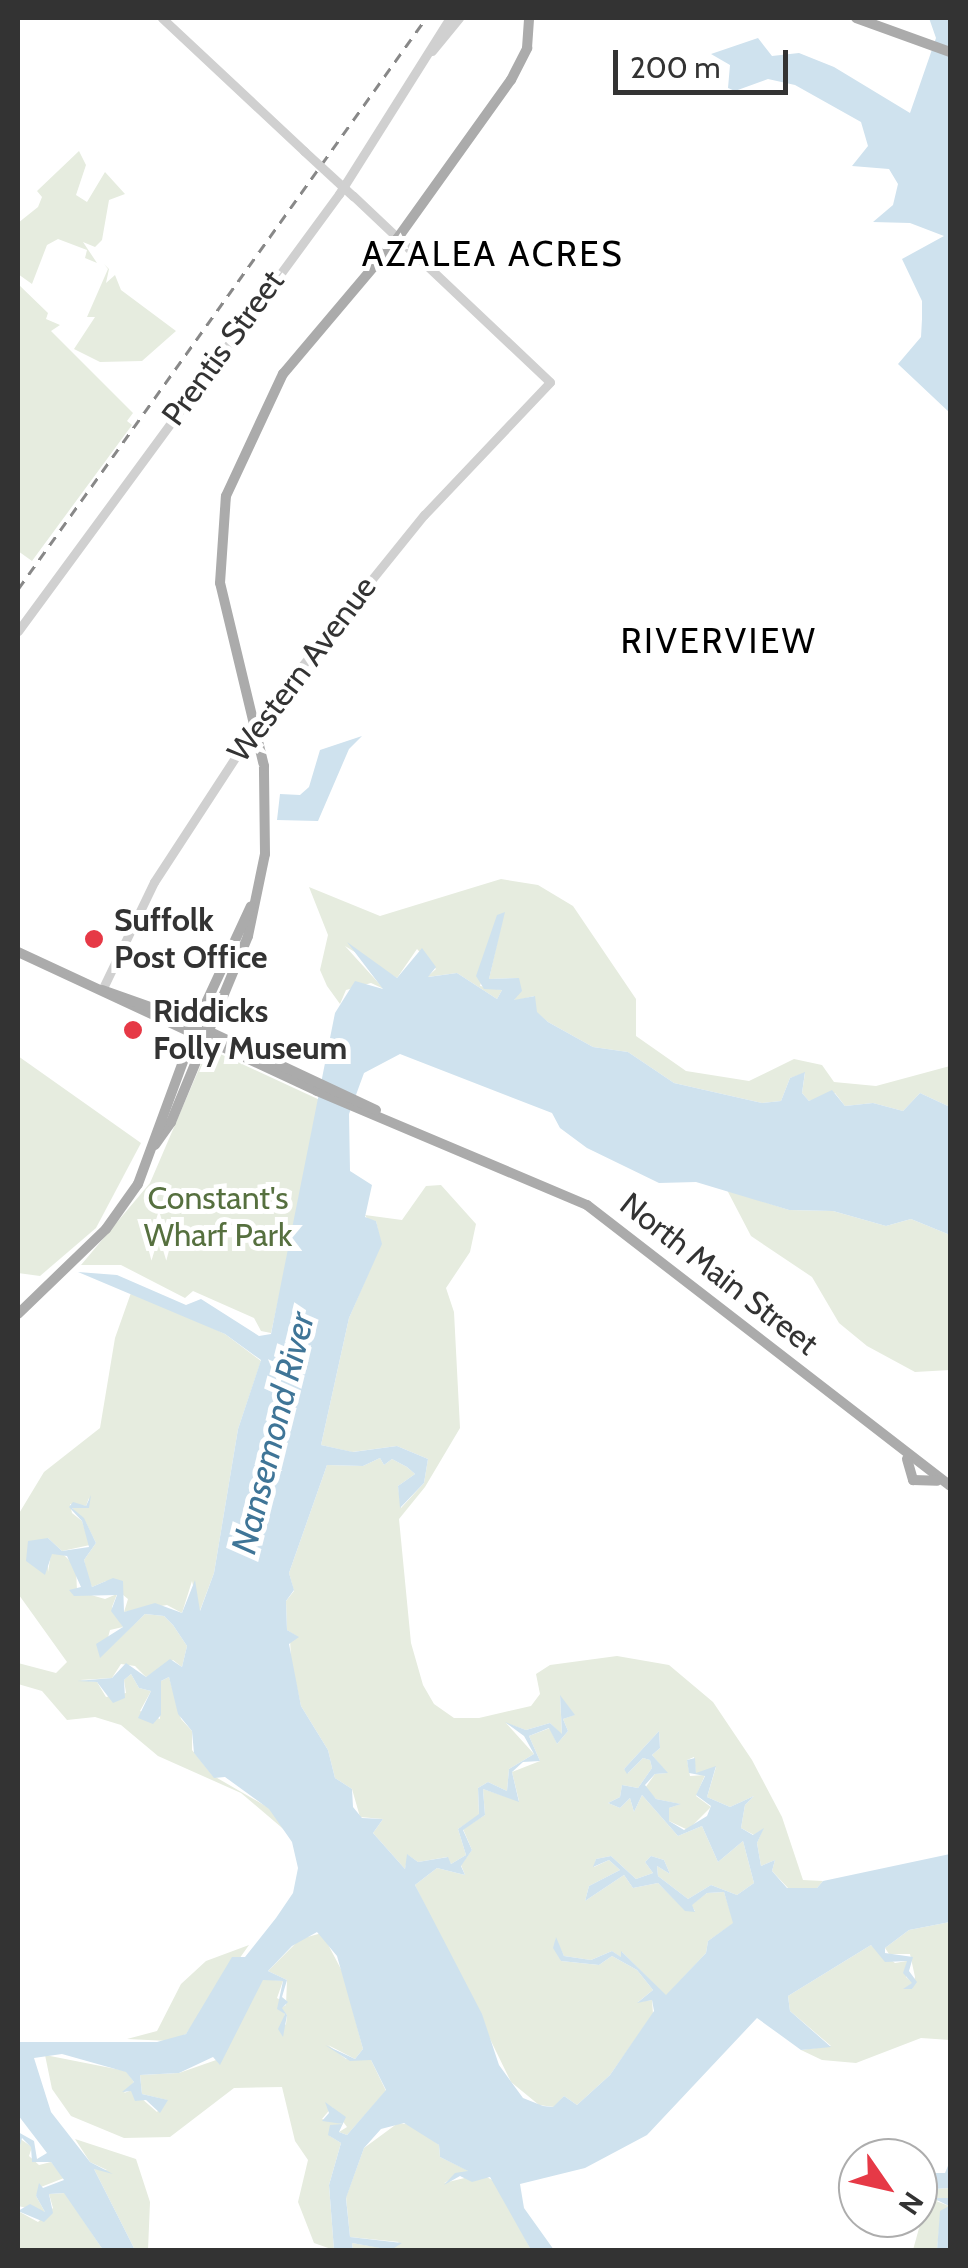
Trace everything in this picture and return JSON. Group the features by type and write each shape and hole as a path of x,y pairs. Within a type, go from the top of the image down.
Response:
{"main road":[{"path":"18,1314 116,1217 155,1145 200,1033 248,936 268,809 218,542 230,491 272,390 397,239 518,70 529,18"},
{"path":"856,18 950,52"},
{"name":"North Main Street","path":"18,952 612,1220 947,1484"}],"street":[{"path":"162,18 397,239"},
{"name":"Prentis Street","path":"18,631 339,194 450,18"},
{"name":"Prentis Street","path":"424,60 459,18"},
{"name":"Western Avenue","path":"102,990 154,882 255,725 424,515 550,382 397,239"}],"green space":[{"path":"79,151 86,165 76,195 87,202 105,172 125,194 109,200 102,240 95,247 83,242 97,263 85,258 87,250 58,239 47,245 32,284 18,274 18,223 38,207 42,197 37,191"},
{"path":"104,264 109,269 106,283 115,275 121,290 176,331 142,361 100,362 74,349 95,317 87,317 108,269"},
{"path":"18,284 48,313 46,319 60,325 51,331 133,413 127,421 132,425 32,561 18,551"},
{"path":"501,879 538,885 573,906 636,999 636,1036 686,1071 749,1081 794,1059 822,1065 834,1082 876,1086 950,1066 950,1107 920,1093 903,1111 873,1103 845,1106 835,1093 809,1101 802,1093 805,1073 790,1078 781,1101 762,1103 674,1083 628,1052 593,1047 548,1022 536,1012 534,996 514,1001 518,978 489,979 504,912 480,986 502,990 497,999 457,973 427,977 436,969 417,949 397,978 345,946 384,989 371,983 346,990 340,1004 327,986 320,970 328,935 309,887 380,916"},
{"name":"Constant's Wharf Park","path":"214,1051 322,1101 271,1333 261,1331 254,1318 193,1291 185,1298 121,1265 81,1265 150,1183 205,1055"},
{"path":"18,1056 141,1143 96,1228 40,1276 18,1273"},
{"path":"441,1185 476,1224 470,1252 446,1288 454,1312 460,1428 425,1487 399,1519 411,1643 423,1685 434,1704 454,1718 479,1718 531,1706 540,1694 536,1674 550,1665 617,1656 669,1665 713,1702 752,1760 782,1817 803,1880 823,1881 817,1888 788,1888 772,1871 775,1860 761,1866 757,1843 763,1829 754,1835 741,1828 745,1805 754,1796 730,1807 707,1797 716,1767 696,1774 694,1757 687,1760 690,1776 705,1775 696,1796 711,1807 688,1830 669,1821 669,1808 680,1804 656,1799 645,1788 655,1774 667,1773 652,1755 660,1748 659,1731 624,1769 628,1773 643,1758 650,1760 652,1768 638,1788 622,1785 620,1797 608,1803 620,1808 630,1798 634,1812 642,1795 678,1836 702,1826 718,1862 743,1841 754,1883 737,1895 711,1885 688,1899 658,1876 657,1866 670,1874 664,1860 651,1856 645,1862 653,1873 636,1879 611,1856 596,1859 594,1867 609,1860 620,1870 589,1886 585,1901 624,1875 633,1888 658,1883 686,1911 695,1911 691,1905 707,1893 724,1892 734,1923 708,1941 706,1953 666,1996 622,1952 622,1958 612,1951 591,1960 564,1956 555,1938 561,1961 599,1965 612,1956 637,1970 653,1990 638,2002 652,2000 653,2014 610,2075 577,2105 564,2096 554,2107 539,2105 511,2082 415,1885 437,1868 465,1875 461,1865 472,1850 463,1829 485,1815 483,1789 519,1801 512,1772 540,1761 529,1736 550,1728 557,1744 568,1731 563,1719 574,1715 560,1696 562,1735 550,1723 526,1730 506,1723 534,1754 509,1769 507,1791 488,1782 478,1788 479,1815 458,1829 466,1855 451,1864 447,1857 418,1862 408,1855 405,1869 373,1833 383,1819 360,1817 352,1789 335,1778 328,1750 301,1706 291,1660 290,1639 298,1637 287,1630 286,1601 294,1591 289,1573 327,1465 363,1466 380,1458 384,1465 392,1459 407,1467 415,1474 398,1486 401,1508 424,1483 428,1459 397,1446 352,1452 321,1445 349,1318 381,1244 376,1221 365,1215 402,1220 426,1186"},
{"path":"727,1190 789,1210 833,1211 886,1226 911,1219 950,1235 950,1370 915,1372 867,1346 839,1323 812,1277 751,1236"},
{"path":"132,1290 225,1334 261,1361 238,1429 214,1573 199,1613 192,1581 182,1613 167,1605 124,1612 128,1599 106,1581 92,1587 88,1578 84,1560 96,1543 86,1523 72,1508 89,1508 89,1498 86,1506 70,1504 72,1513 82,1521 90,1545 62,1551 48,1538 48,1572 51,1554 63,1554 76,1567 77,1591 105,1599 117,1594 112,1607 123,1627 110,1630 104,1653 145,1614 164,1616 173,1625 187,1646 182,1667 173,1660 146,1677 135,1666 121,1664 112,1678 80,1680 97,1682 106,1697 126,1693 124,1680 131,1674 139,1688 151,1691 140,1711 160,1719 161,1681 169,1677 181,1719 192,1731 192,1750 212,1775 269,1808 288,1833 241,1793 158,1756 121,1725 95,1717 67,1720 42,1691 18,1684 18,1663 56,1673 67,1662 19,1595 18,1515 44,1472 100,1428 115,1338"},
{"path":"950,1922 950,2040 921,2038 856,2063 822,2060 801,2050 831,2046 790,2011 788,1996 871,1945 895,1963 907,1961 906,1977 913,1983 904,1989 912,1989 915,1977 910,1954 889,1954 885,1948 909,1930"},
{"path":"322,1933 343,1973 363,2049 355,2059 328,2045 346,2059 371,2060 386,2091 347,2135 339,2132 347,2127 332,2107 322,2119 343,2124 330,2136 341,2143 329,2185 334,2250 314,2243 298,2202 308,2160 295,2141 282,2087 234,2088 170,2137 124,2138 71,2116 52,2089 45,2055 126,2071 134,2082 124,2093 132,2090 157,2112 167,2100 142,2094 140,2075 179,2073 219,2059 263,1979 283,1981 277,1998 284,2002 278,2006 285,2014 280,2030 286,2024 287,2015 281,2008 286,2005 287,1980 268,1971 300,1939"},
{"path":"249,1945 186,2034 169,2041 127,2039 157,2031 181,1984 206,1961"},
{"path":"398,2123 413,2125 439,2145 440,2157 469,2171 444,2183 481,2174 496,2182 531,2250 353,2250 352,2243 388,2249 399,2242 350,2237 346,2197 364,2148"},
{"path":"19,2138 32,2147 29,2156 39,2165 51,2162 64,2178 41,2187 36,2196 45,2212 18,2206"},
{"path":"75,2139 136,2159 150,2202 148,2250 135,2250 94,2169 107,2170 90,2162"},
{"path":"950,2188 950,2198 938,2201 938,2189"},
{"path":"65,2193 103,2250 18,2250 18,2211 38,2222 53,2208 49,2194"},
{"path":"938,2202 949,2206 940,2219 937,2250 913,2250 916,2238 938,2238"}],"water":[{"path":"929,18 950,18 950,413 898,364 921,337 922,319 922,301 902,259 944,236 910,223 873,222 893,205 898,184 889,169 852,166 868,146 861,122 795,85 768,79 735,91 728,88 730,65 711,54 758,38 772,56 799,53 834,67 910,113 936,38"},
{"path":"362,736 349,749 318,821 277,820 280,794 300,795 309,787 320,750"},
{"name":"Nansemond River","path":"505,912 489,979 519,978 522,991 514,1000 535,996 537,1012 548,1022 593,1047 628,1052 674,1083 762,1103 781,1101 790,1078 805,1072 802,1093 809,1101 832,1090 845,1106 873,1103 903,1111 920,1093 950,1107 950,1235 911,1219 886,1226 833,1211 789,1210 696,1182 659,1183 587,1148 560,1128 552,1113 400,1054 364,1073 349,1114 350,1171 372,1185 365,1217 376,1221 382,1244 349,1318 321,1445 353,1452 397,1446 428,1459 424,1483 400,1508 398,1486 415,1474 407,1467 392,1459 384,1465 380,1458 363,1466 327,1465 289,1573 294,1590 286,1601 287,1630 299,1637 289,1644 301,1706 328,1750 335,1778 352,1789 353,1807 362,1818 383,1819 373,1833 405,1869 407,1854 418,1862 448,1857 451,1864 466,1855 458,1829 479,1814 478,1788 488,1782 507,1791 509,1769 534,1754 524,1736 505,1722 526,1730 550,1723 562,1734 560,1695 575,1715 563,1719 568,1731 557,1744 549,1728 529,1736 540,1761 523,1762 512,1772 519,1802 483,1789 485,1815 463,1830 472,1850 461,1866 465,1875 437,1868 415,1885 482,2014 499,2065 523,2098 543,2106 553,2107 564,2096 577,2105 610,2075 654,2011 652,2000 637,2003 653,1990 637,1970 612,1956 599,1965 561,1961 553,1948 556,1937 564,1956 591,1960 612,1951 621,1957 621,1951 666,1995 706,1953 708,1941 733,1923 724,1892 707,1893 692,1905 695,1912 685,1911 658,1883 633,1888 624,1875 585,1901 589,1886 620,1870 609,1860 593,1867 596,1859 611,1856 636,1879 653,1873 645,1862 651,1856 664,1860 670,1874 657,1866 658,1876 688,1899 711,1885 737,1895 754,1883 743,1841 718,1862 702,1826 678,1836 642,1795 634,1812 630,1798 620,1808 608,1803 620,1797 622,1785 638,1788 652,1768 650,1760 643,1758 627,1774 624,1769 659,1731 660,1748 652,1755 668,1773 655,1774 645,1785 656,1799 681,1804 669,1808 669,1821 684,1830 707,1816 711,1806 696,1795 705,1776 689,1773 687,1760 695,1758 696,1773 716,1766 707,1797 730,1807 754,1796 745,1805 741,1828 753,1835 764,1828 757,1843 761,1866 775,1860 772,1871 787,1888 817,1888 823,1881 950,1854 950,1922 909,1930 885,1948 885,1953 913,1957 909,1971 917,1982 912,1989 903,1989 912,1983 903,1973 907,1961 885,1962 871,1945 788,1996 790,2011 831,2047 801,2050 757,2018 647,2135 585,2168 520,2184 524,2208 554,2250 531,2250 490,2177 472,2182 460,2176 444,2185 455,2173 468,2171 440,2157 439,2145 404,2123 381,2129 364,2148 346,2198 350,2237 402,2243 391,2250 352,2243 353,2250 334,2250 329,2185 341,2143 328,2135 330,2125 343,2124 339,2132 347,2135 386,2090 371,2060 350,2061 325,2045 355,2059 363,2049 337,1956 317,1932 292,1946 268,1971 287,1980 282,1997 288,2002 282,2008 287,2015 283,2037 278,2029 285,2014 277,2009 283,1981 263,1980 220,2065 213,2057 179,2073 140,2075 142,2094 168,2100 160,2113 146,2100 135,2101 131,2091 122,2092 134,2082 126,2072 62,2054 34,2058 51,2112 90,2162 113,2174 94,2169 135,2250 103,2250 64,2193 49,2194 53,2213 44,2222 18,2211 30,2204 45,2212 36,2196 39,2183 43,2188 64,2180 51,2162 32,2162 31,2147 22,2138 18,2153 18,2132 34,2141 37,2159 47,2153 18,2115 18,2042 157,2042 186,2034 232,1957 245,1957 293,1893 298,1868 292,1842 269,1809 225,1777 214,1778 194,1753 192,1731 178,1714 169,1677 161,1681 161,1715 153,1724 138,1718 151,1691 139,1688 131,1674 124,1680 125,1698 113,1703 97,1682 77,1681 112,1678 126,1663 146,1677 170,1659 182,1667 187,1646 173,1625 164,1616 145,1614 100,1658 96,1644 123,1627 111,1611 117,1595 74,1596 69,1590 81,1587 67,1556 52,1554 45,1575 26,1561 28,1541 48,1538 62,1551 89,1547 82,1521 69,1507 73,1502 86,1506 91,1495 89,1508 72,1508 84,1518 96,1543 84,1560 92,1587 113,1578 123,1581 124,1612 155,1603 182,1613 195,1580 200,1611 214,1573 238,1429 261,1360 225,1334 78,1272 117,1275 186,1305 201,1299 259,1336 271,1334 335,1013 355,981 383,989 347,942 397,978 422,948 436,967 428,977 457,973 497,999 502,990 484,989 476,976 497,915"},
{"path":"325,2102 346,2117 343,2124 322,2121 329,2113"},
{"path":"950,2161 950,2188 938,2189 938,2173 945,2173"},
{"path":"938,2198 950,2198 950,2250 937,2250 940,2211 949,2206"}],"railway":[{"path":"18,589 426,18"}],"place":[{"name":"Suffolk Post Office","path":"94,939"},
{"name":"Riddicks Folly Museum","path":"133,1030"}],"district":[{"name":"AZALEA ACRES","path":"493,254"},
{"name":"RIVERVIEW","path":"719,641"}]}
